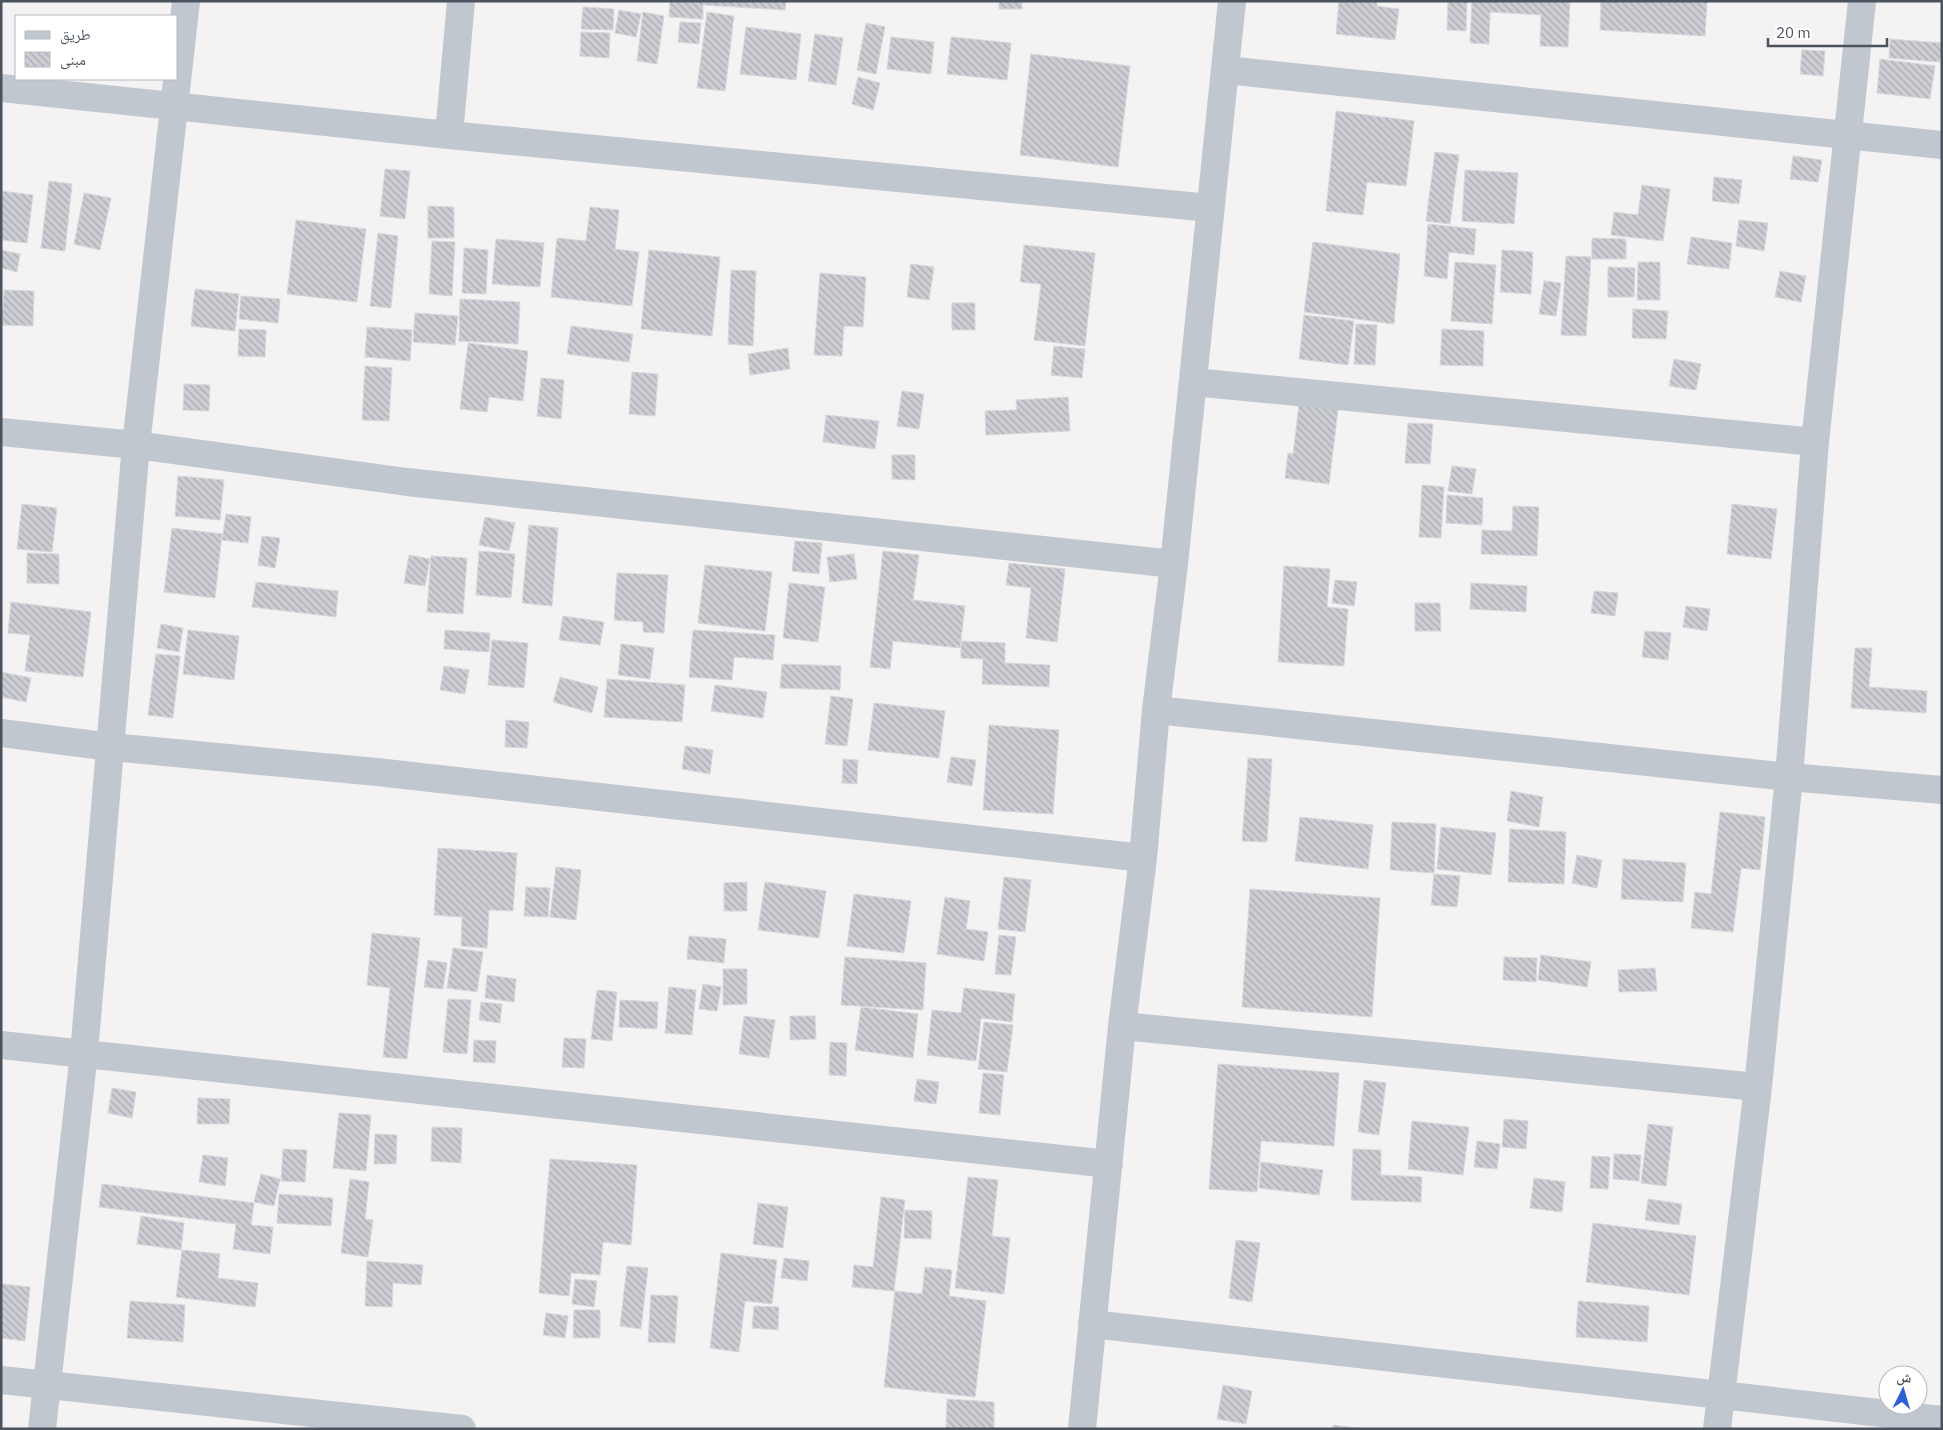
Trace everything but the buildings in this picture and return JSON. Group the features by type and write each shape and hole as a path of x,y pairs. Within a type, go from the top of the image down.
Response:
{"street":[{"path":"178,66 186,1"},
{"path":"449,135 461,1"},
{"path":"1082,1429 1122,1026 1143,858 1156,710 1174,564 1232,1"},
{"path":"1717,1429 1758,1087 1789,777 1815,442 1862,1"},
{"path":"1226,70 1942,145"},
{"path":"42,1429 84,1054 136,445 176,80"},
{"path":"1,88 449,135 1210,208"},
{"path":"1193,382 1815,442"},
{"path":"1,432 136,445 407,482 1174,564"},
{"path":"1156,710 1789,777 1942,790"},
{"path":"1,734 377,772 1143,858"},
{"path":"1122,1026 1758,1087"},
{"path":"1,1045 1109,1164"},
{"path":"1092,1324 1942,1420"},
{"path":"1,1380 462,1429"}]}
